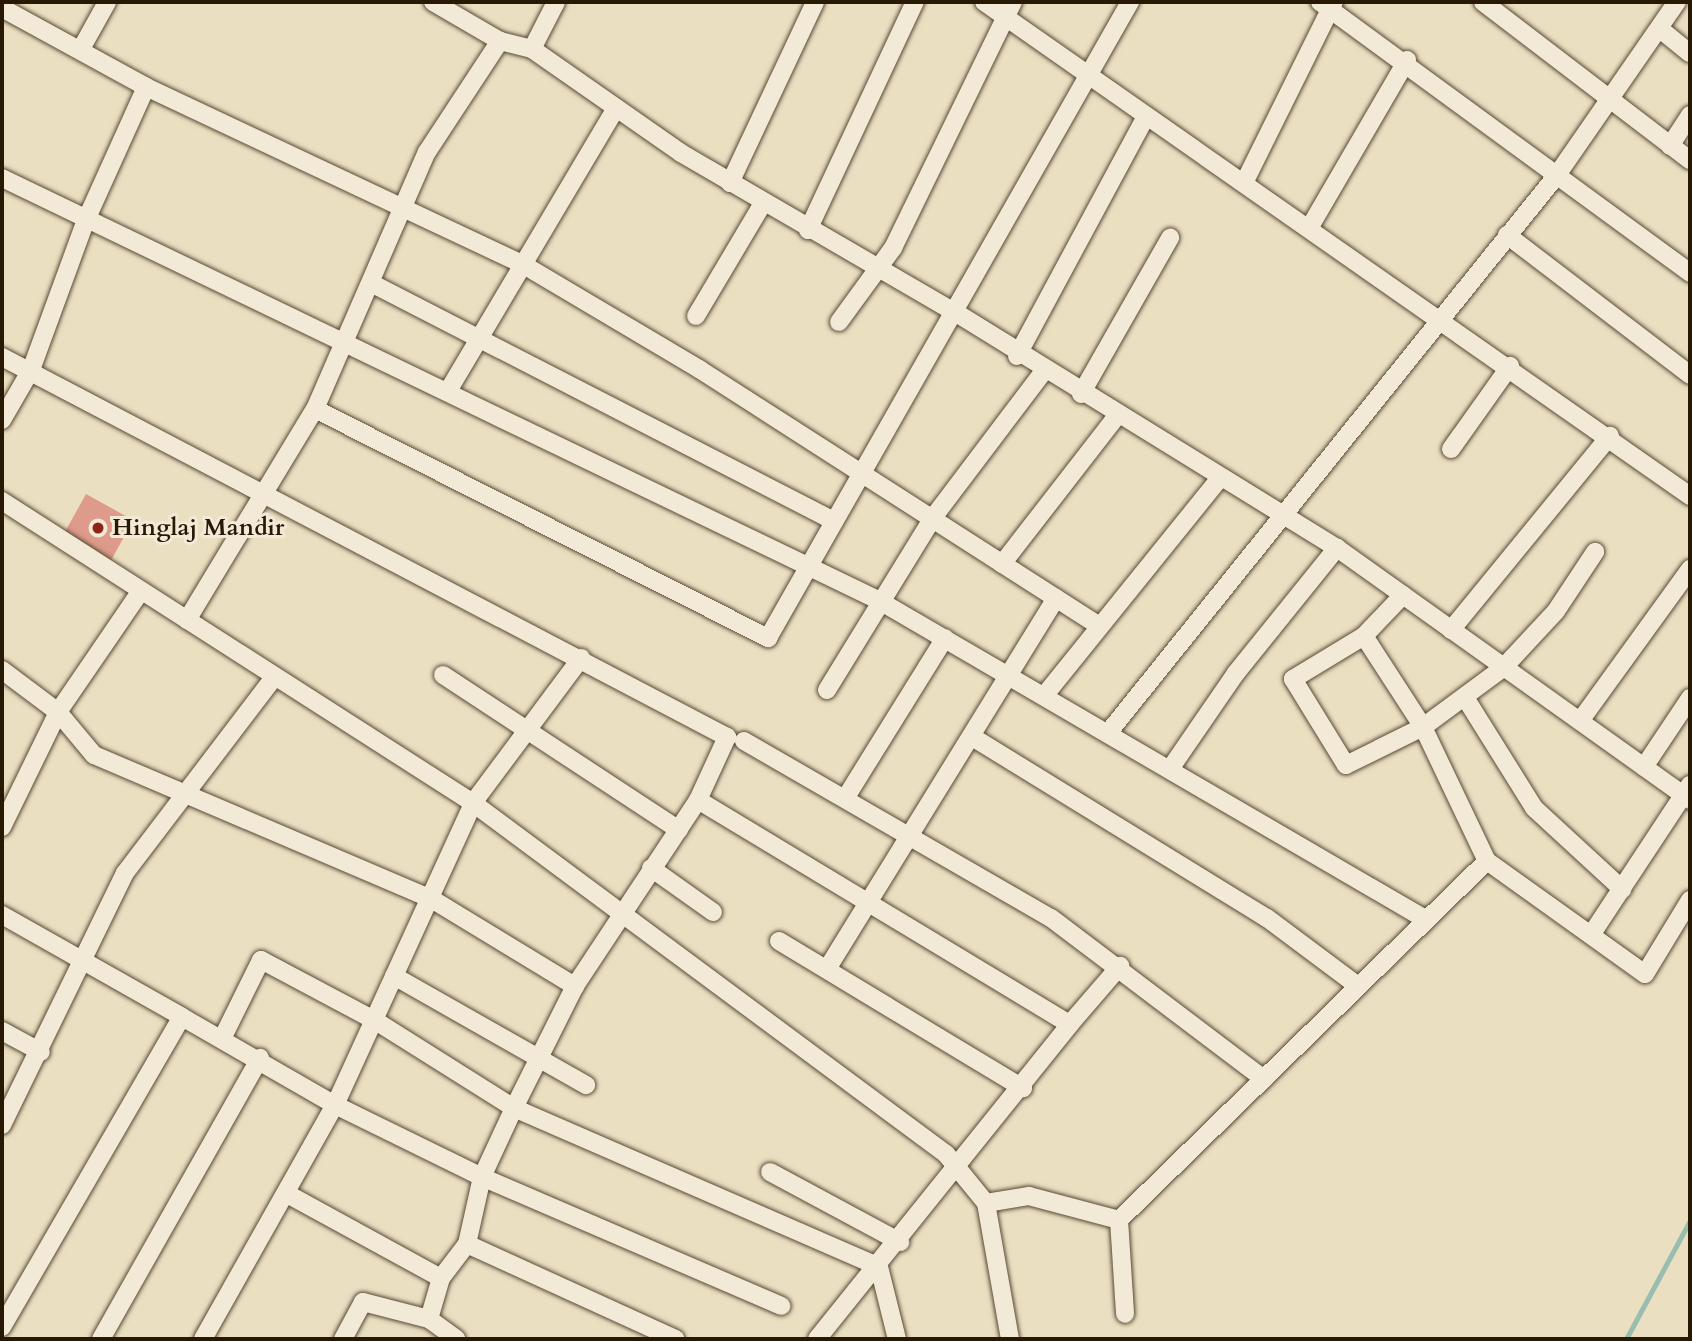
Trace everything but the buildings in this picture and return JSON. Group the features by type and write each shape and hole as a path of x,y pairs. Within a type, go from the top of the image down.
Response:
{"street":[{"path":"81,49 107,2"},
{"path":"432,2 500,41 532,49 730,183 876,271 958,314 1017,356 1337,548 1644,767 1688,794 1591,935"},
{"path":"532,49 556,2"},
{"path":"730,183 815,2"},
{"path":"808,230 915,2"},
{"path":"984,2 1009,10 1086,75 1311,226 1610,436 1690,496"},
{"path":"315,409 768,638 807,565 958,314 1086,75 1130,2"},
{"path":"1483,2 1690,160"},
{"path":"1108,733 1286,518 1439,318 1557,175 1611,101 1677,2"},
{"path":"1245,181 1329,4 1557,175 1689,269"},
{"path":"2,8 146,87 524,265 1100,626"},
{"path":"839,322 876,271 1009,10"},
{"path":"1660,29 1690,53"},
{"path":"187,620 267,495 315,409 427,152 500,41"},
{"path":"1311,226 1407,60"},
{"path":"2,420 31,370 86,220 146,87"},
{"path":"448,391 616,107"},
{"path":"1670,146 1690,115"},
{"path":"1017,356 1146,116"},
{"path":"2,178 878,600 1425,919"},
{"path":"695,316 764,203"},
{"path":"1507,234 1690,375"},
{"path":"1081,394 1170,238"},
{"path":"371,283 707,451 834,521"},
{"path":"2,356 727,737 698,800 620,912 575,986 482,1177 467,1244 441,1278 429,1319"},
{"path":"1451,449 1510,366"},
{"path":"827,690 878,600 932,519 1043,372"},
{"path":"1002,564 1117,416"},
{"path":"1451,630 1610,436"},
{"path":"1044,696 1220,478"},
{"path":"2,501 187,620 272,680 473,803 959,1170 986,1203 1010,1339"},
{"path":"1170,769 1236,673 1337,548"},
{"path":"1403,595 1364,636 1293,679 1346,765 1423,727 1466,699 1504,667 1556,611 1595,552"},
{"path":"1580,721 1690,569"},
{"path":"2,827 8,802 58,712 141,591"},
{"path":"827,970 867,900 974,738 1008,675 1056,598"},
{"path":"1364,636 1423,727 1487,861 1645,974 1690,900"},
{"path":"846,797 944,638"},
{"path":"202,1339 335,1105 473,803 581,658"},
{"path":"2,670 58,712 94,755 184,797 430,898 575,986"},
{"path":"443,675 679,830"},
{"path":"2,1125 41,1052 80,957 125,873 272,680"},
{"path":"1644,767 1690,698"},
{"path":"1466,699 1534,808 1622,889"},
{"path":"974,738 1267,918 1358,986"},
{"path":"744,741 911,833 1120,966 1264,1079"},
{"path":"698,800 1070,1024"},
{"path":"1125,1314 1119,1220 1487,861"},
{"path":"651,868 713,912"},
{"path":"2,915 80,957 181,1017 260,1058 335,1105 482,1177 781,1306"},
{"path":"779,941 1023,1088"},
{"path":"223,1037 261,960 374,1020 514,1108 879,1267"},
{"path":"817,1339 959,1170 1070,1024 1120,966"},
{"path":"394,976 539,1062 586,1085"},
{"path":"2,1327 181,1017"},
{"path":"2,1031 41,1052"},
{"path":"101,1339 260,1058"},
{"path":"770,1172 900,1242"},
{"path":"291,1196 441,1278"},
{"path":"986,1203 1029,1196 1119,1220"},
{"path":"467,1244 675,1339"},
{"path":"879,1267 897,1339"},
{"path":"343,1339 363,1302 429,1319 457,1339"}],"waterway":[{"path":"1626,1339 1690,1220"}],"place":[{"name":"Hinglaj Mandir","path":"98,528"}]}
